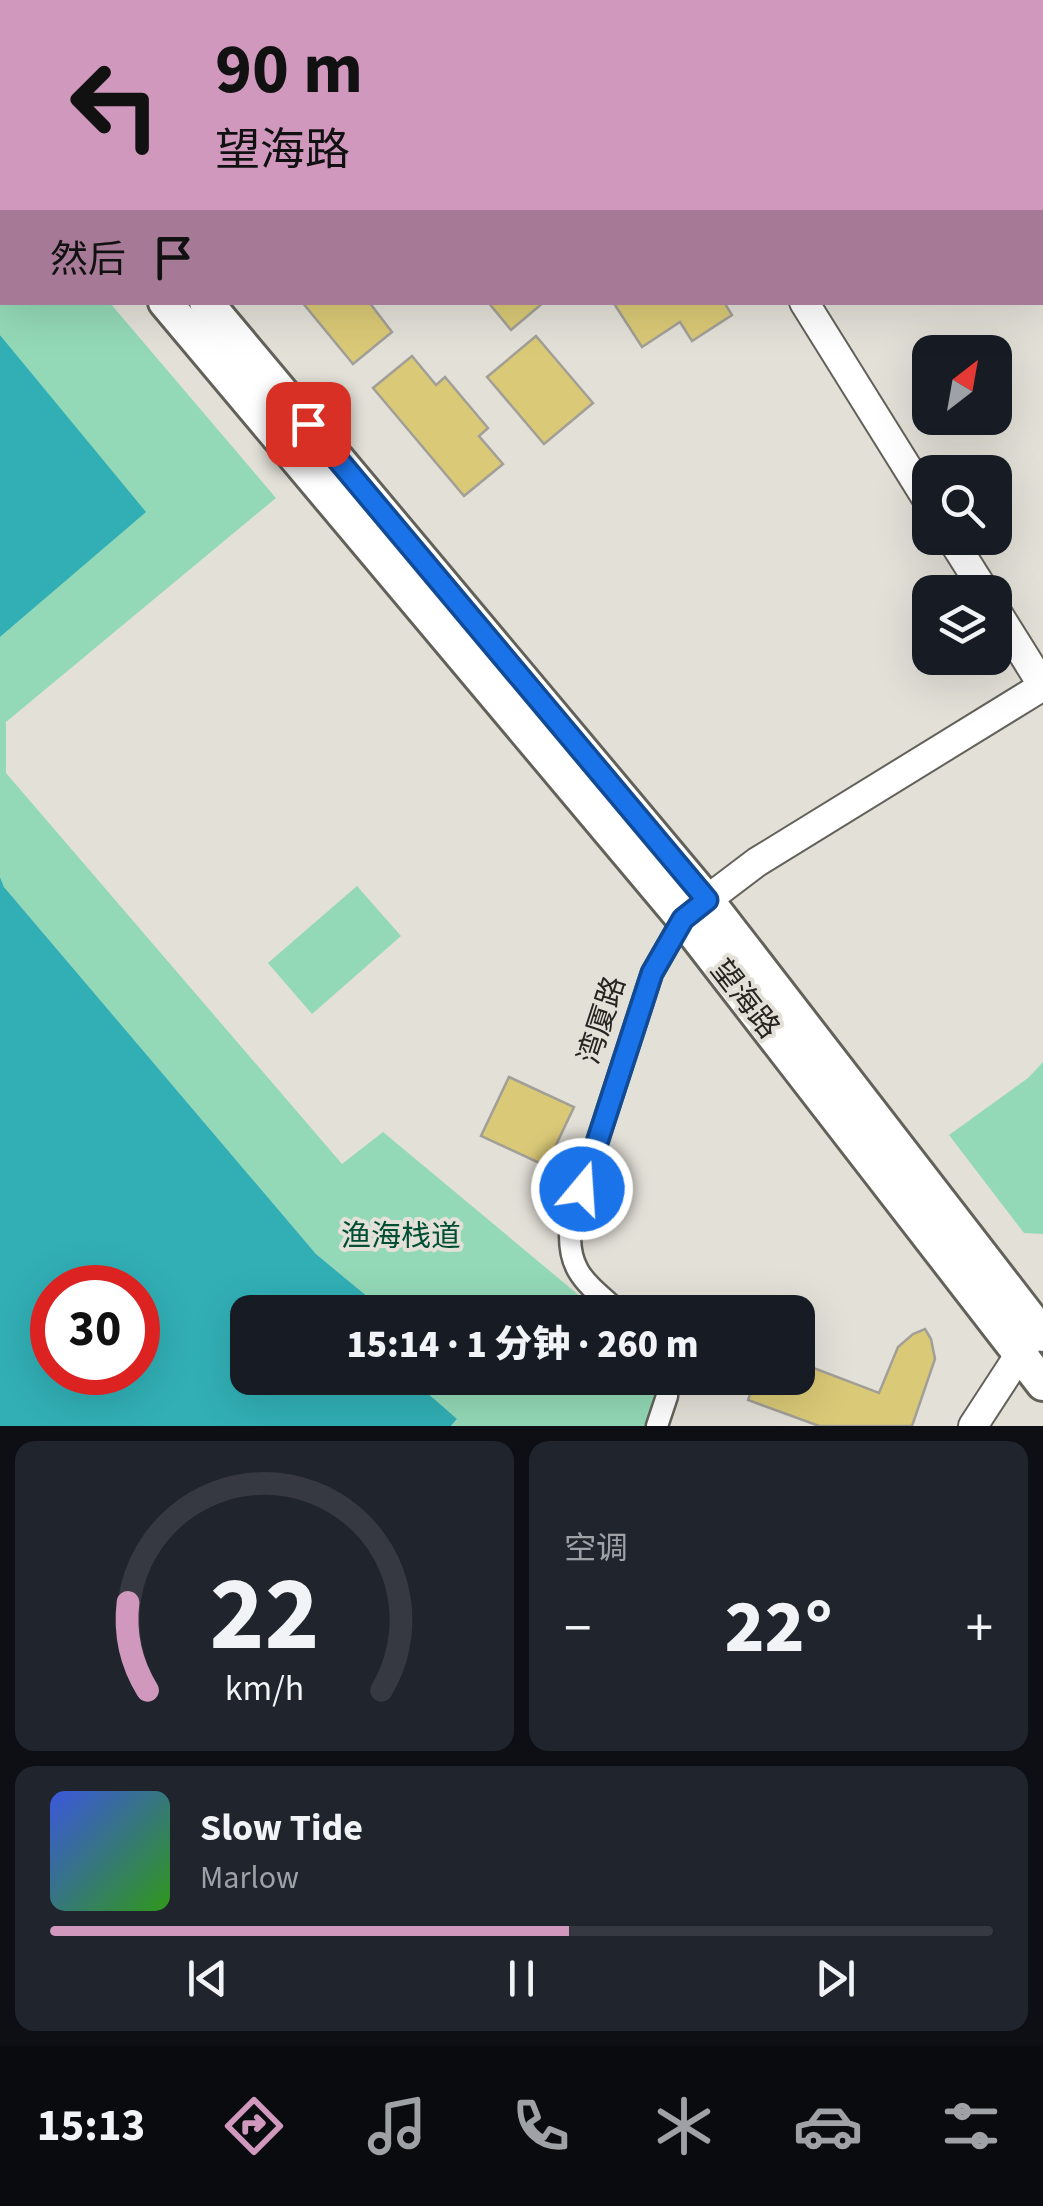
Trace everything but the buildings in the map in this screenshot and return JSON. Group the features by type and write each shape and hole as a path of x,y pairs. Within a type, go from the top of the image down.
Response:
{"main road":[{"name":"望海路","path":"168,305 695,910"},
{"name":"望海路","path":"208,305 1037,1335 1043,1384"}],"street":[{"path":"806,305 912,475"},
{"path":"1012,636 1043,686"},
{"name":"湾厦路","path":"601,1295 579,1275 571,1261 571,1222 658,960 695,910 756,862 1043,686"},
{"path":"973,1426 1037,1335"},
{"path":"656,1426 666,1395"}],"green space":[{"name":"渔海栈道","path":"0,305 112,305 276,498 6,722 6,773 342,1164 383,1132 579,1295 365,1295 316,1254 4,887 0,877 0,637 145,512 0,335"},
{"path":"357,886 401,936 312,1014 268,963"},
{"path":"1043,1062 1043,1234 1024,1233 949,1135 1028,1078"},
{"path":"429,1395 656,1395 645,1426 451,1426 457,1420"}],"water":[{"path":"0,335 146,512 0,637"},
{"path":"0,877 4,887 316,1254 365,1295 230,1295 230,1395 429,1395 457,1419 451,1426 0,1426"}],"route":[{"path":"308,424 707,900 683,919 652,973 582,1189"}]}
